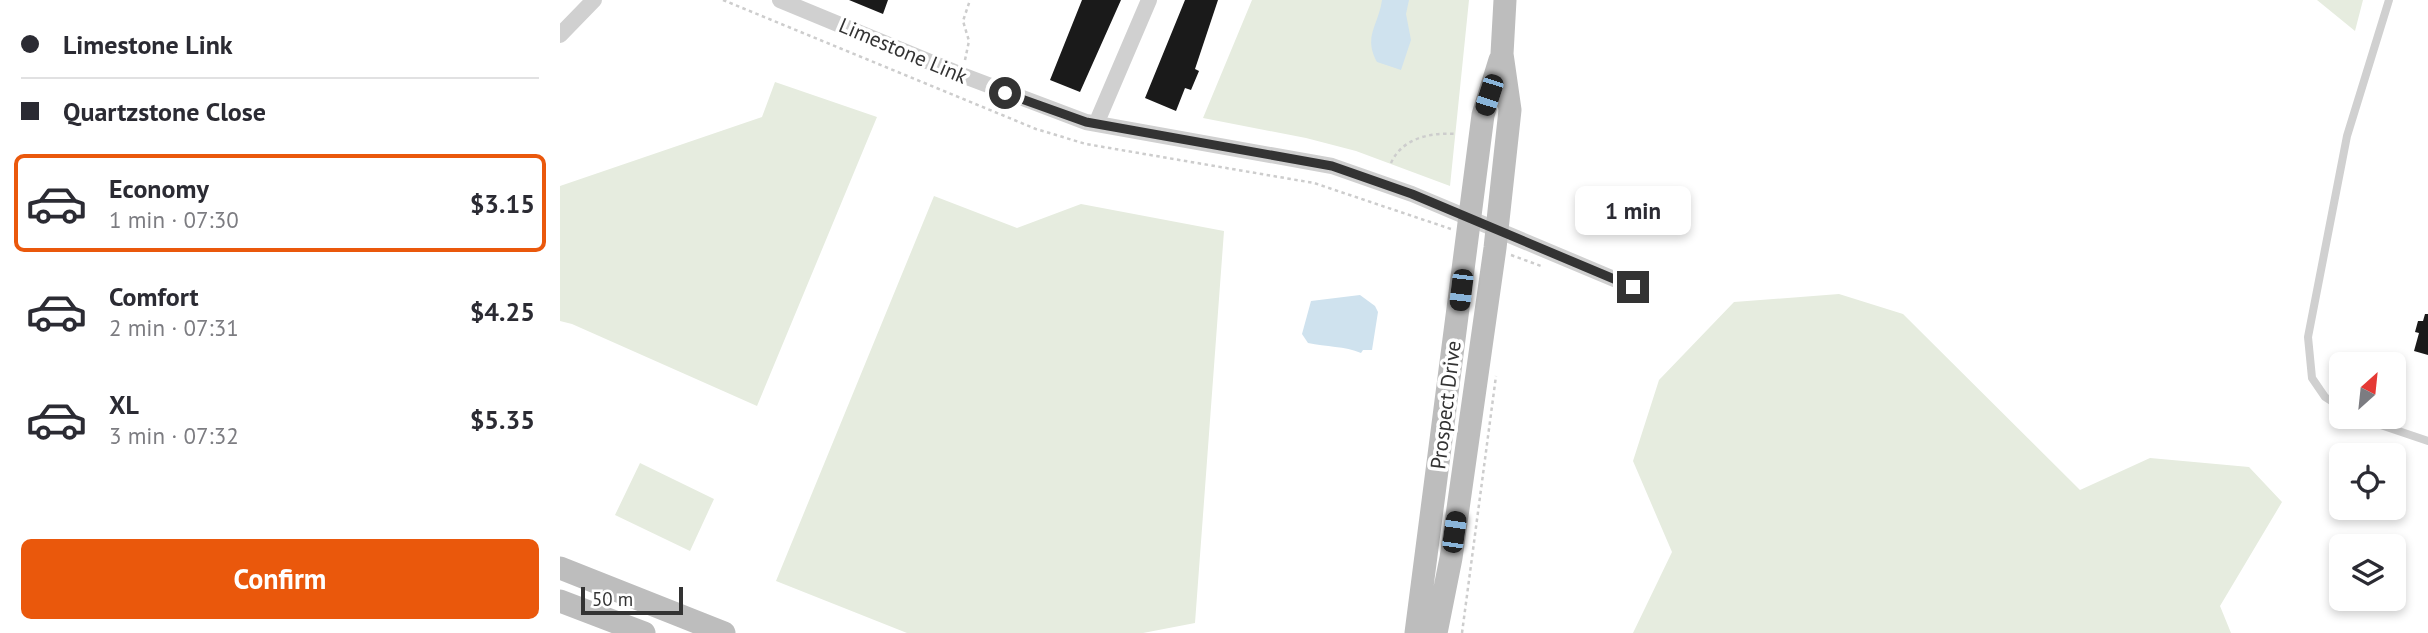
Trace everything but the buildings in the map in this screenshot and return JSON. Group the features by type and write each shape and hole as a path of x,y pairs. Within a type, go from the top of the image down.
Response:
{"street":[{"path":"560,35 594,0"},
{"name":"Limestone Link","path":"780,0 815,6 959,75 1055,112 1096,124 1332,166 1412,194 1633,287"},
{"path":"1096,124 1149,0"},
{"name":"Prospect Drive","path":"1436,633 1451,558 1510,110 1502,54 1505,0"},
{"name":"Prospect Drive","path":"1416,633 1483,115 1502,54"},
{"path":"560,568 724,633"},
{"path":"560,601 644,633"},
{"path":"690,620 739,633"}],"lane":[{"path":"2329,400 2312,377 2308,337 2347,136 2389,0"},
{"path":"2392,429 2428,441"}],"path":[{"path":"950,95 969,47 963,21 970,0"},
{"path":"1391,163 1399,149 1416,139 1436,134 1457,134"},
{"path":"1511,255 1545,267"},
{"path":"1462,633 1497,375"}],"shaded area":[{"path":"1252,0 1469,0 1450,186 1356,151 1306,138 1203,118"},
{"path":"2317,0 2363,0 2355,31"},
{"path":"775,82 877,117 757,406 560,321 560,186 762,117"},
{"path":"934,196 1017,228 1081,204 1224,231 1195,623 1143,633 907,633 776,581"},
{"path":"1839,294 1903,314 2080,490 2150,458 2249,467 2282,502 2220,606 2231,633 1633,633 1672,552 1633,461 1659,380 1734,302"},
{"path":"640,463 714,499 690,551 615,515"}],"water":[{"path":"1382,0 1409,0 1406,14 1411,40 1401,70 1377,62 1373,53 1371,38"},
{"path":"1360,295 1375,306 1378,312 1372,350 1363,350 1361,353 1308,343 1302,334 1311,301"}],"route":[{"path":"1005,93 1086,122 1332,166 1412,194 1633,287"}]}
